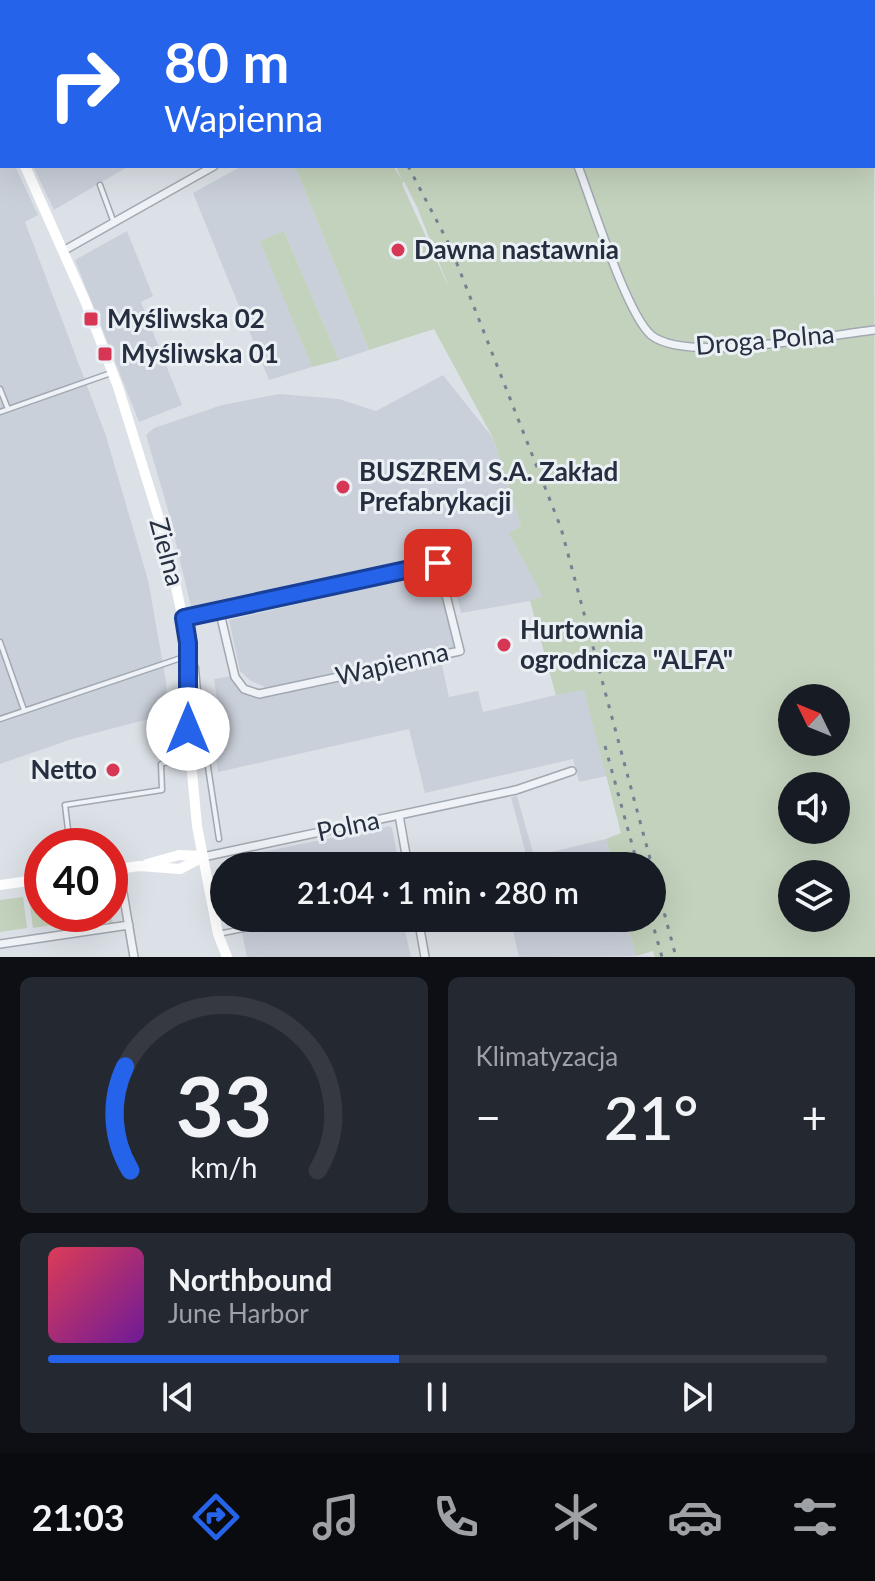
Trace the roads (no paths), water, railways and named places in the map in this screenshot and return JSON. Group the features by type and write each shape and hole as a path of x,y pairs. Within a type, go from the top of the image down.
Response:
{"street":[{"name":"Zielna","path":"26,168 112,372 144,465 184,618 195,811 218,934 227,957"},
{"path":"63,251 210,168"},
{"name":"Droga Polna","path":"579,168 635,313 652,335 665,343 713,349 875,330"},
{"name":"Wapienna","path":"184,618 219,609 438,563 460,651 259,694 244,689 235,677 219,609"},
{"name":"Polna","path":"128,867 180,869 203,857 516,790 572,771"},
{"name":"Polna","path":"399,815 406,852"},
{"path":"0,885 24,882"},
{"path":"128,921 134,957"},
{"path":"0,944 129,925"},
{"path":"421,932 425,957"}],"lane":[{"path":"100,185 114,223"},
{"path":"0,412 112,372"},
{"path":"0,389 8,409"},
{"path":"0,642 24,710"},
{"path":"0,719 188,649 196,668 219,839"},
{"path":"68,828 65,805 162,790 161,764 190,755"},
{"path":"218,934 228,932"}],"railway":[{"path":"409,168 450,246 561,528 648,852"},
{"path":"605,746 634,852"},
{"path":"666,920 676,957"},
{"path":"655,932 662,957"}],"place":[{"name":"Dawna nastawnia","path":"398,250"},
{"name":"Myśliwska 02","path":"91,319"},
{"name":"Myśliwska 01","path":"105,354"},
{"name":"BUSZREM S.A. Zakład Prefabrykacji","path":"343,487"},
{"name":"Hurtownia ogrodnicza \"ALFA\"","path":"504,645"},
{"name":"Netto","path":"113,770"}]}
